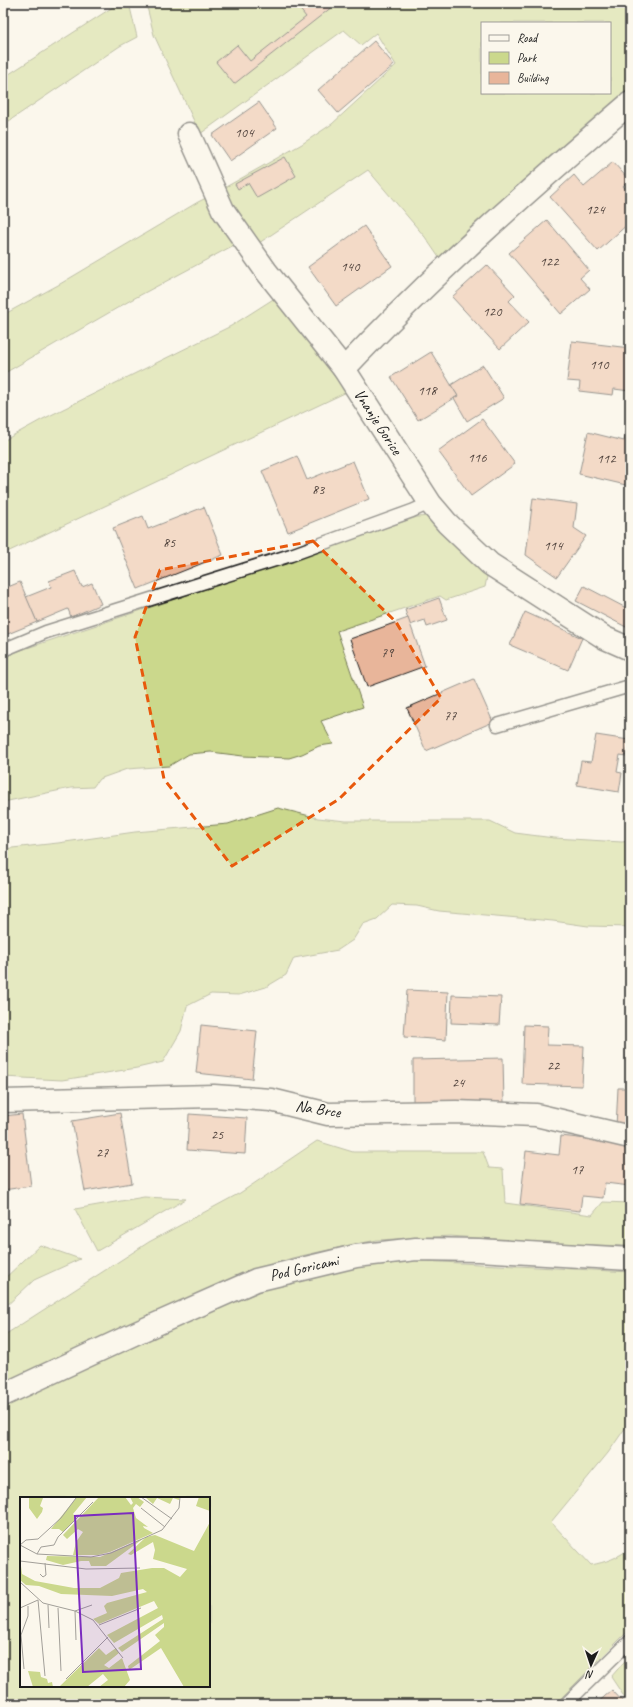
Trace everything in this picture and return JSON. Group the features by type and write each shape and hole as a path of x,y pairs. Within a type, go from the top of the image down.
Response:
{"street":[{"path":"344,369 388,323 469,246 546,175 630,103"},
{"name":"Vnanje Gorice","path":"189,134 224,210 266,271 344,369 430,503 447,523 490,564 605,638 630,649"},
{"name":"Na Brce","path":"3,1101 214,1096 271,1100 328,1114 456,1112 536,1115 630,1137"},
{"name":"Pod Goricami","path":"3,1396 134,1334 256,1280 356,1256 416,1248 487,1250 630,1260"}],"lane":[{"path":"3,650 46,632 291,555 430,503"},
{"path":"497,725 630,686"},
{"path":"566,1704 630,1641"}],"highlighted area":[{"path":"313,541 396,622 441,698 339,799 232,866 164,779 135,637 160,570"}],"green space":[{"path":"129,3 137,37 120,46 3,125 3,78 113,7"},
{"path":"146,3 630,3 630,95 440,259 425,237 368,170 256,245 231,203 224,188 302,144 332,124 396,65 376,33 361,45 344,30 200,134 154,35"},
{"path":"210,196 236,244 131,300 3,374 3,315 60,284"},
{"path":"278,296 351,390 3,554 3,441 41,420 231,326"},
{"path":"431,516 438,526 487,577 485,587 446,600 440,596 337,631 363,707 321,721 333,744 319,746 289,758 243,756 211,752 189,754 169,766 127,769 99,779 93,787 71,788 3,802 3,656 293,560 417,517"},
{"path":"278,808 318,818 346,821 490,821 515,833 554,838 622,842 630,841 630,927 588,926 553,921 439,911 417,906 392,905 377,919 363,924 353,940 338,950 294,958 286,975 266,987 239,995 211,994 187,1006 181,1031 163,1062 137,1068 62,1080 3,1077 3,849 135,832 228,824"},
{"path":"317,1141 353,1152 483,1152 489,1168 503,1169 505,1203 592,1215 603,1202 630,1203 630,1246 559,1244 450,1236 377,1240 292,1258 227,1280 58,1357 3,1386 3,1336 149,1242 240,1193"},
{"path":"144,1197 186,1199 97,1251 75,1209"},
{"path":"40,1245 80,1259 34,1280 3,1309 3,1280"},
{"path":"403,1260 630,1272 630,1421 608,1453 551,1522 591,1565 612,1559 630,1548 630,1629 555,1704 3,1704 3,1406 74,1370 186,1321 267,1289 354,1266"},
{"path":"630,1655 630,1701 625,1698 611,1677"}],"building":[{"path":"295,3 337,3 234,84 216,62 237,45 250,61 306,17"},
{"path":"374,41 394,65 338,113 318,90"},
{"path":"259,102 277,128 230,161 212,135"},
{"path":"285,157 296,176 257,198 248,183 238,189 235,184"},
{"path":"613,162 629,180 623,186 630,194 630,222 598,251 550,197 574,175 584,187"},
{"path":"547,220 589,270 580,278 590,289 561,314 509,253"},
{"path":"364,226 392,266 336,306 308,267"},
{"path":"487,265 515,295 509,301 529,322 500,349 452,297"},
{"path":"572,341 630,348 630,391 614,389 613,395 579,391 580,382 567,381"},
{"path":"431,352 458,396 418,420 391,377"},
{"path":"483,365 504,398 467,421 454,398 458,396 451,385"},
{"path":"482,419 515,464 471,496 438,451"},
{"path":"588,432 624,441 626,432 630,433 630,486 579,474"},
{"path":"297,456 307,480 353,461 369,499 288,532 262,471"},
{"path":"533,498 577,504 574,528 586,536 557,577 526,555"},
{"path":"204,507 223,555 138,589 113,528 143,516 148,529"},
{"path":"75,571 82,587 92,583 101,604 71,617 68,609 37,622 26,597 51,587 49,581"},
{"path":"20,582 37,622 3,636 3,589"},
{"path":"584,586 630,610 630,625 628,628 576,601"},
{"path":"439,598 447,620 427,627 425,620 410,625 405,610"},
{"path":"525,612 582,638 568,670 510,645"},
{"path":"408,618 425,666 367,687 350,639"},
{"path":"474,679 493,722 426,751 407,708"},
{"path":"596,735 629,740 626,756 620,755 617,772 622,773 619,792 577,785 581,761 591,762"},
{"path":"407,990 448,992 446,1040 404,1037"},
{"path":"452,995 501,997 499,1025 451,1023"},
{"path":"628,1015 630,1015 630,1062 626,1062"},
{"path":"201,1025 257,1031 252,1079 196,1073"},
{"path":"524,1025 548,1026 547,1045 584,1046 582,1086 522,1084"},
{"path":"503,1058 504,1104 413,1106 413,1060"},
{"path":"618,1088 630,1088 630,1128 616,1127"},
{"path":"120,1113 132,1183 85,1191 72,1121"},
{"path":"22,1114 31,1186 3,1190 3,1116"},
{"path":"189,1114 247,1118 245,1154 187,1150"},
{"path":"561,1136 630,1144 630,1186 605,1183 603,1198 582,1196 580,1211 520,1204 526,1151 559,1155"},
{"path":"612,1690 625,1704 596,1704"}]}
